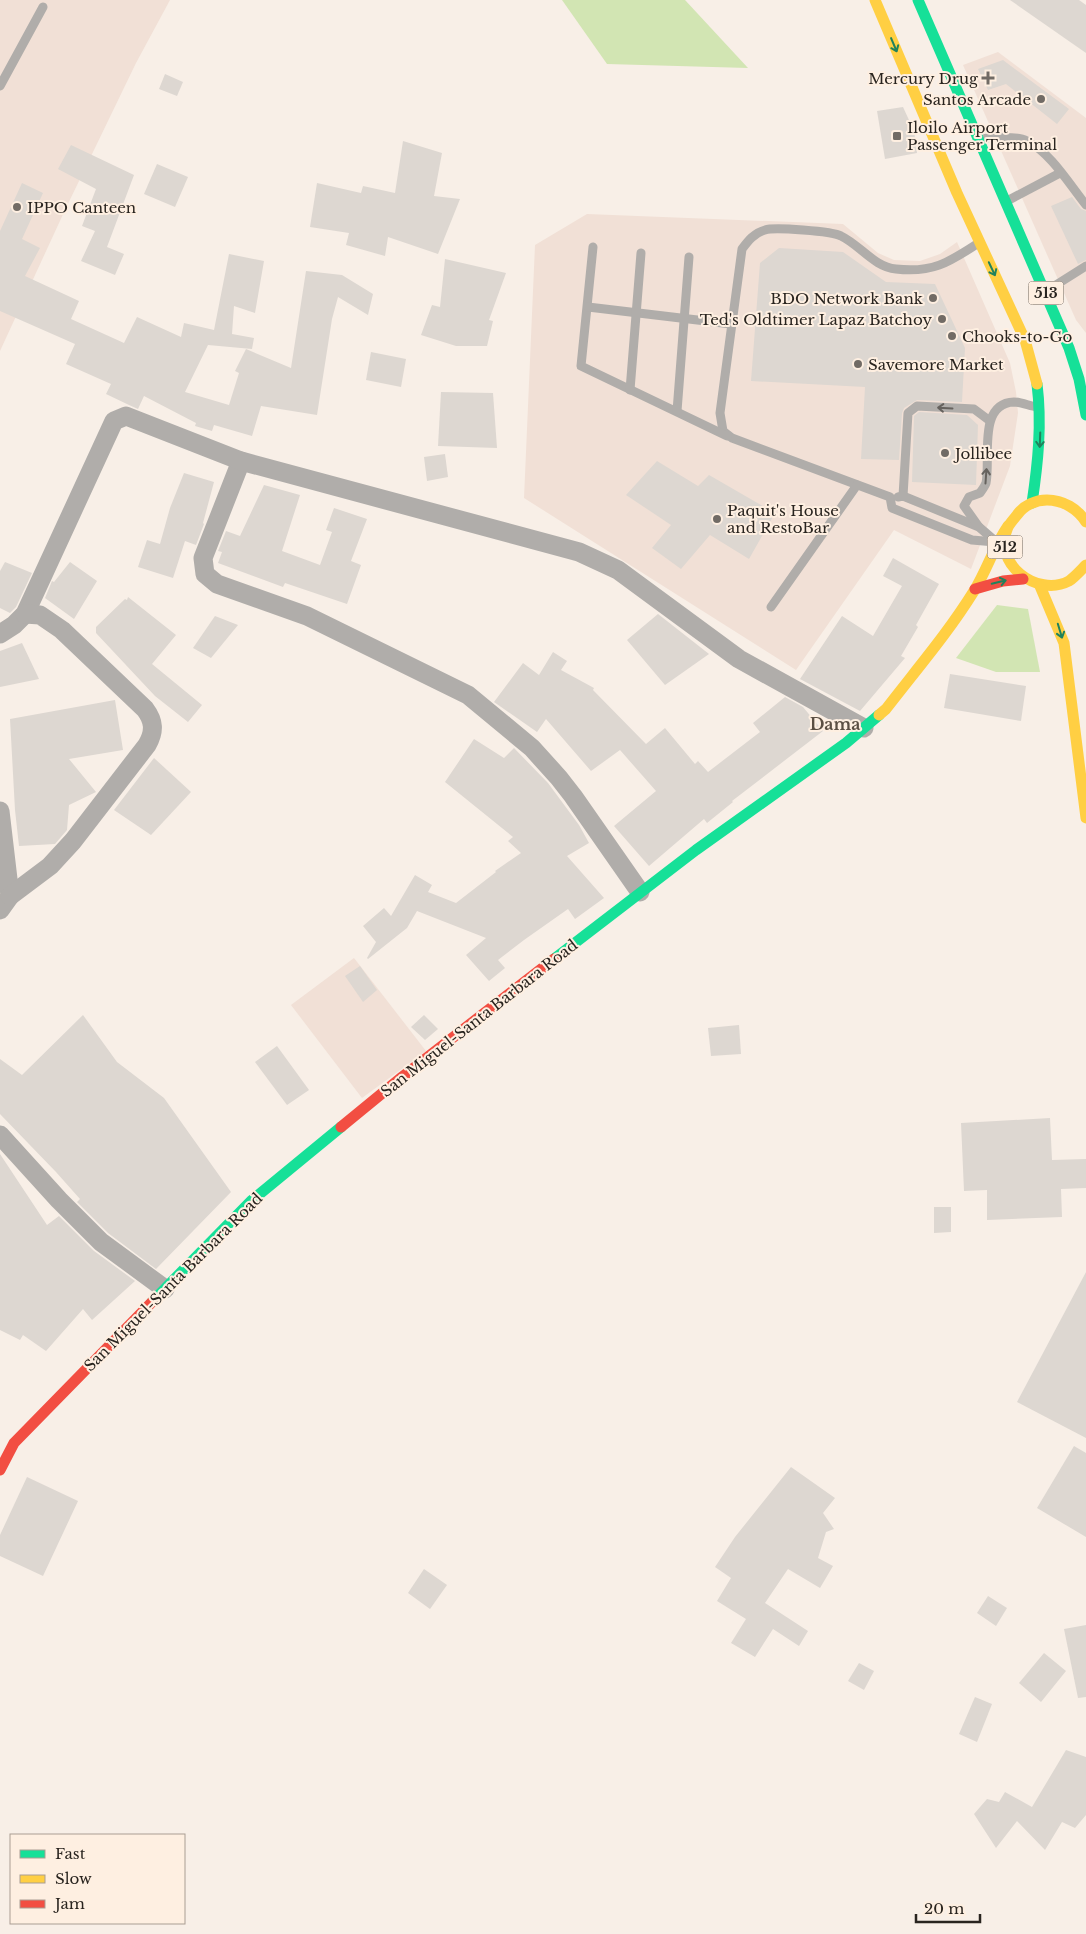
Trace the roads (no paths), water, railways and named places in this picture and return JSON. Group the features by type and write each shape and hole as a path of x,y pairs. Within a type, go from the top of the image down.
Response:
{"main road":[{"name":"513","path":"875,0 962,191 980,243 1030,352 1037,381 1040,408 1039,458 1032,503"},
{"name":"513","path":"918,0 978,139 989,178 1005,202 1070,348 1079,379 1086,415"},
{"path":"1070,348 1086,357"},
{"path":"1032,503 1046,500 1060,502 1073,508 1085,520"},
{"name":"512","path":"1032,503 1014,516 1008,526 1005,540 1006,555 1013,568 1023,579 1040,586"},
{"path":"1085,504 1085,520"},
{"name":"San Miguel-Santa Barbara Road","path":"0,1470 14,1443 251,1201 402,1077 640,892 846,743 886,709 943,637 975,589 996,542 1008,526"},
{"path":"1086,566 1073,579 1057,586 1040,586 1064,643 1086,818"},
{"path":"975,589 1003,581 1023,579"}],"street":[{"path":"0,634 14,625 25,614 114,421 126,416 241,461 579,552 618,570 739,659 864,728"},
{"path":"241,461 203,558 204,574 218,584 306,616 468,695 532,748 559,778 640,892"},
{"path":"5,903 50,866 73,841 147,745 153,732 151,716 145,708 71,638 40,615 25,614"},
{"path":"0,811 5,903"},
{"path":"0,1135 59,1200 101,1242 165,1289"}],"lane":[{"path":"0,86 43,6"},
{"path":"978,139 994,137 1026,140 1046,154 1086,205"},
{"path":"1005,202 1060,173"},
{"path":"732,438 723,431 720,412 742,249 750,238 766,230 839,234 850,240 882,265 894,269 929,269 949,262 980,243"},
{"path":"593,247 581,366 732,438 890,497 903,496 979,527"},
{"path":"630,390 641,253"},
{"path":"677,411 689,258"},
{"path":"1046,292 1086,266"},
{"path":"588,308 731,324"},
{"path":"996,542 979,527 964,506 969,497 980,493 986,484 990,420 999,407 1013,402 1040,408"},
{"path":"903,496 908,413 912,408 917,406 974,409 990,420"},
{"path":"771,607 857,485"},
{"path":"890,497 892,508 972,540 996,542"}],"place":[{"name":"Mercury Drug","path":"988,78"},
{"name":"Santos Arcade","path":"1041,99"},
{"name":"Iloilo Airport Passenger Terminal","path":"897,136"},
{"name":"IPPO Canteen","path":"17,207"},
{"name":"BDO Network Bank","path":"933,298"},
{"name":"Ted's Oldtimer Lapaz Batchoy","path":"942,319"},
{"name":"Chooks-to-Go","path":"952,336"},
{"name":"Savemore Market","path":"858,364"},
{"name":"Jollibee","path":"945,453"},
{"name":"Paquit's House and RestoBar","path":"717,519"}],"district":[{"name":"Dama","path":"835,724"}]}
